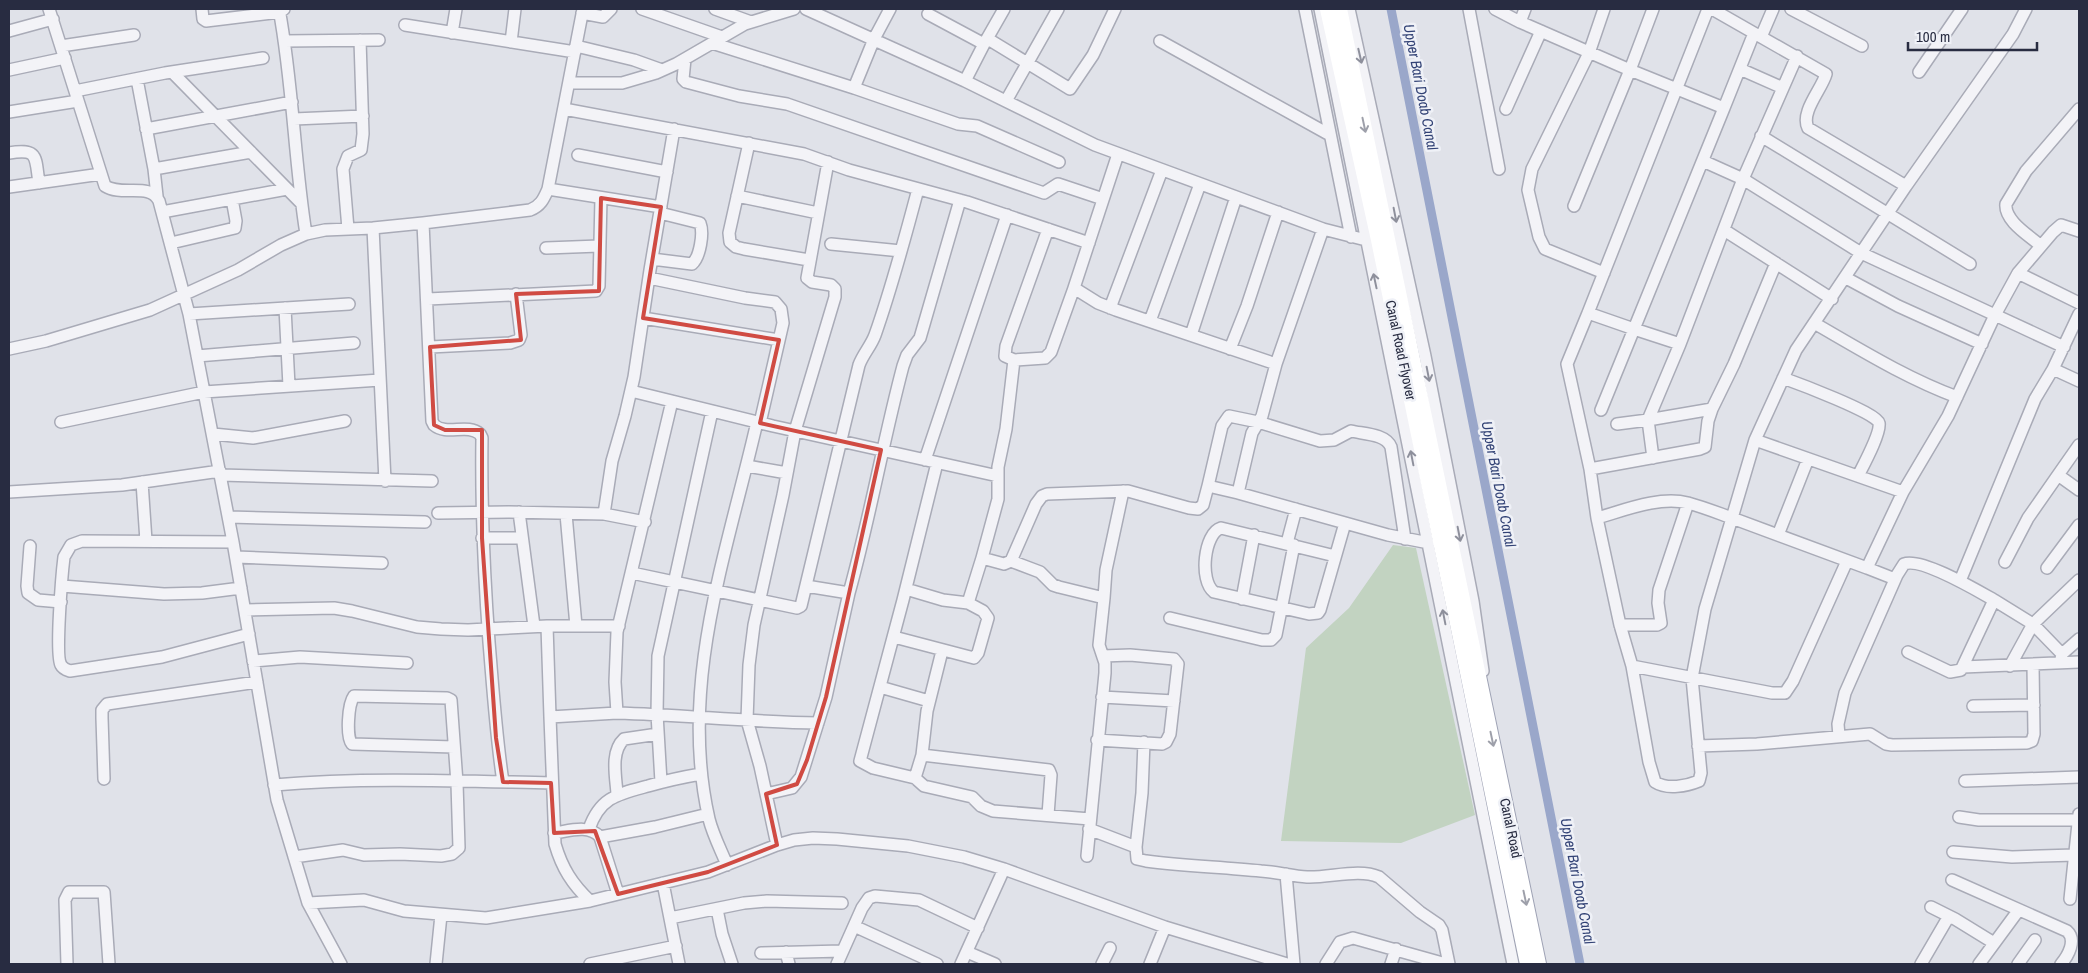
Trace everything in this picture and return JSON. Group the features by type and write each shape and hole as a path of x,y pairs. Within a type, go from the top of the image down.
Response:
{"main road":[{"name":"Canal Road Flyover","path":"1327,9 1378,240 1439,538 1476,692"},
{"name":"Canal Road Flyover","path":"1340,9 1439,538"},
{"name":"Canal Road","path":"1476,692 1527,964"},
{"name":"Canal Road","path":"1476,692 1539,964"}],"street":[{"path":"202,9 203,19 206,21 281,10 294,119 301,203 306,234"},
{"path":"452,33 456,9"},
{"path":"511,42 515,9"},
{"path":"9,350 150,310 185,295 306,234 423,224 530,210 541,203 548,189 583,11 603,17 611,9"},
{"path":"642,9 717,40 854,88 958,124 977,126 1059,162"},
{"path":"715,9 751,22"},
{"path":"569,82 622,83 662,70 751,22 787,9"},
{"path":"806,9 965,81 1095,145 1322,229 1366,240"},
{"path":"854,88 874,39 890,9"},
{"path":"965,81 1004,9"},
{"path":"1006,101 1058,9"},
{"path":"928,14 986,41 1065,87 1072,88 1093,54 1115,9"},
{"path":"1305,9 1351,236"},
{"path":"1320,9 1366,240 1439,538 1453,665 1514,964"},
{"path":"1349,9 1425,356 1473,601 1483,667 1476,692"},
{"path":"1469,9 1499,169"},
{"path":"1495,9 1589,53 1724,108"},
{"path":"1520,22 1525,9"},
{"path":"1604,9 1589,53 1532,169 1528,190 1539,237 1545,249 1604,273"},
{"path":"1574,206 1653,9"},
{"path":"1708,9 1567,364 1590,469 1597,518 1620,625 1632,666 1649,762 1655,782 1662,786 1674,786 1699,781 1701,773 1692,678 1703,617 1755,440 1796,350 1906,186 2013,34 2026,9"},
{"path":"1712,9 1826,74 1810,107 1806,122 1808,128 1906,186"},
{"path":"1601,410 1740,69 1773,9"},
{"path":"1791,9 1862,46"},
{"path":"1919,72 1962,9"},
{"path":"9,31 51,14 105,186 114,191 147,191 157,196"},
{"path":"405,25 511,42 575,49 634,60 662,70"},
{"path":"1506,109 1541,31"},
{"path":"61,46 134,35"},
{"path":"348,229 342,169 348,156 358,153 362,148 363,116 360,40"},
{"path":"284,41 379,40"},
{"path":"1160,42 1330,135"},
{"path":"1653,458 1648,420 1680,344 1743,179 1796,56"},
{"path":"9,70 64,58"},
{"path":"9,112 137,79 263,58"},
{"path":"685,59 683,79 686,82 738,96 787,104 1044,193 1058,184 1103,199"},
{"path":"1740,69 1783,88"},
{"path":"172,72 301,203"},
{"path":"137,79 154,169 157,196 185,295 229,517 276,800 308,903 341,964"},
{"path":"146,129 292,102"},
{"path":"564,109 804,154 849,170 960,200 1089,243"},
{"path":"2041,246 2010,218 2006,204 2026,171 2079,109"},
{"path":"294,119 363,116"},
{"path":"604,514 612,461 631,391 648,278 674,130"},
{"path":"1761,136 1970,264"},
{"path":"749,143 728,238 732,245 744,249 809,260"},
{"path":"9,153 26,151 33,155 36,161 38,183"},
{"path":"154,169 251,152"},
{"path":"1048,229 1006,346 1004,355 1014,360 1045,358 1051,352 1118,154"},
{"path":"578,155 667,172"},
{"path":"777,845 747,720 749,665 754,625 795,430 835,289 831,285 809,280 807,273 828,162"},
{"path":"1703,162 1743,179 1861,253 2064,347"},
{"path":"1110,308 1162,170"},
{"path":"9,187 101,174"},
{"path":"1150,321 1200,184"},
{"path":"162,212 287,189"},
{"path":"548,189 660,210 700,223 702,226 700,244 697,258 692,264 652,259"},
{"path":"632,573 759,601 799,607 806,586 862,356 875,336 918,189"},
{"path":"737,196 818,213"},
{"path":"1191,335 1236,197"},
{"path":"428,299 596,291 598,288 601,198"},
{"path":"171,243 235,228 236,222 232,199"},
{"path":"766,794 788,790 797,784 807,760 818,723 864,536 881,450 903,366 907,355 918,342 922,333 960,200"},
{"path":"1230,349 1247,306 1278,212"},
{"path":"925,460 949,383 1007,215"},
{"path":"423,224 430,346 431,415 434,425 445,430 474,430 482,438 482,538 496,738 503,782"},
{"path":"1867,568 1902,492 1948,416 1995,315 2018,273 2061,225 2079,230"},
{"path":"373,228 385,481"},
{"path":"1238,493 1252,434 1258,422 1322,229"},
{"path":"1724,230 1832,299"},
{"path":"832,244 901,252"},
{"path":"546,248 600,246"},
{"path":"1590,469 1703,449 1706,444 1708,421 1712,409 1734,364 1776,263"},
{"path":"2018,273 2079,303"},
{"path":"648,278 745,298 775,302 781,309 783,316 779,340 716,591 702,662 698,716 701,774 708,814 727,865"},
{"path":"1846,278 1898,306 1982,344"},
{"path":"1074,288 1084,296 1110,308 1276,364"},
{"path":"430,346 510,343 519,340 516,294"},
{"path":"189,314 348,304"},
{"path":"285,308 289,386"},
{"path":"1588,313 1680,344"},
{"path":"1960,581 2035,399 2053,369 2079,314"},
{"path":"643,318 779,340"},
{"path":"1814,323 1894,370 1920,383 1957,397"},
{"path":"197,356 354,343"},
{"path":"968,603 998,499 998,476 1014,360"},
{"path":"2053,369 2079,381"},
{"path":"1784,378 1846,403 1879,421 1880,426 1877,434 1858,476"},
{"path":"61,422 204,392 380,380"},
{"path":"631,391 998,476"},
{"path":"617,714 615,660 619,626 672,401"},
{"path":"1617,424 1712,409"},
{"path":"661,782 657,714 658,656 712,411"},
{"path":"982,558 1004,564 1011,561 1036,504 1044,495 1123,491 1198,509 1203,505 1216,447 1225,420 1229,416 1258,422 1320,441 1334,440 1351,431 1386,439 1391,447 1405,539"},
{"path":"212,434 253,438 345,421"},
{"path":"1755,440 1902,492"},
{"path":"2005,562 2028,518 2079,445"},
{"path":"1778,535 1808,459"},
{"path":"937,463 894,637 860,761 873,768 915,778 924,786 972,797 982,806 993,811 1048,815 1089,824 1136,847"},
{"path":"747,466 787,472"},
{"path":"9,492 61,490 220,473 385,481 432,481"},
{"path":"2058,475 2079,490"},
{"path":"142,482 146,541"},
{"path":"1208,486 1405,539 1439,538"},
{"path":"1087,856 1105,673 1099,645 1106,570 1123,491"},
{"path":"1597,518 1658,502 1688,503 1895,579"},
{"path":"1620,625 1657,625 1661,623 1658,603 1660,590 1688,503"},
{"path":"1170,618 1267,640 1274,638 1296,509"},
{"path":"519,512 534,626"},
{"path":"438,513 604,514 645,522"},
{"path":"566,514 576,626"},
{"path":"229,517 425,522"},
{"path":"1335,556 1221,528 1216,529 1211,537 1207,553 1206,579 1210,589 1214,592 1309,614 1318,613 1345,523"},
{"path":"2047,568 2079,526"},
{"path":"1242,599 1254,535"},
{"path":"482,538 522,538"},
{"path":"233,542 82,541 70,545 64,556 58,644 60,662 64,669 70,671 162,657 249,634"},
{"path":"30,546 28,593 38,600 61,602"},
{"path":"236,557 382,563"},
{"path":"1011,561 1040,572 1053,585 1104,598"},
{"path":"1632,666 1772,693 1784,692 1793,681 1847,561"},
{"path":"1839,736 1838,724 1845,693 1895,579 1904,564 1913,562 1960,581 2034,624 2061,659"},
{"path":"2010,666 2034,624 2079,580"},
{"path":"62,586 164,594 202,593 241,588"},
{"path":"806,586 849,593"},
{"path":"894,637 974,658 978,653 988,618 983,612 968,603 943,600 906,589"},
{"path":"1908,652 1950,672 1958,672 1963,666 1994,600"},
{"path":"245,610 334,608 417,627 619,626"},
{"path":"547,626 554,833 560,861 567,875 576,888 590,901"},
{"path":"2061,659 2079,639"},
{"path":"915,778 922,756 929,701 942,651"},
{"path":"1097,740 1162,744 1169,739 1178,664 1174,659 1130,655 1102,656"},
{"path":"253,661 300,657 407,663"},
{"path":"1963,666 2033,665 2061,659 2079,662"},
{"path":"1453,665 1476,692"},
{"path":"1698,746 1758,744 1870,734 1886,744 1892,745 2027,743 2032,741 2034,734 2033,665"},
{"path":"104,779 102,710 107,704 257,682"},
{"path":"880,687 929,701"},
{"path":"294,857 343,850 374,855 441,856 456,852 460,843 453,703 447,698 354,696 350,702 348,738 352,744 454,747"},
{"path":"1102,697 1174,701"},
{"path":"1973,706 2034,705"},
{"path":"550,718 657,714 818,723"},
{"path":"617,794 616,765 618,746 624,738 658,734"},
{"path":"1144,742 1142,793 1136,847 1136,857 1140,860 1325,878 1361,872 1379,877 1420,912 1439,925 1442,930 1447,964 1353,938 1340,942 1326,964"},
{"path":"922,756 1049,770 1051,775 1048,815"},
{"path":"590,830 597,811 617,794 701,774"},
{"path":"1965,781 2079,778"},
{"path":"274,785 323,781 552,783"},
{"path":"600,837 655,827 708,814"},
{"path":"1959,817 1979,820 2079,817 2070,899"},
{"path":"554,833 590,830 596,832 600,837 618,894"},
{"path":"308,903 364,900 404,911 486,918 590,901 708,872 777,845 813,838 908,846 964,857 1004,869 1165,927 1286,964"},
{"path":"1953,852 2012,857 2075,856"},
{"path":"961,964 1004,869"},
{"path":"1286,874 1294,964"},
{"path":"1952,880 2070,933 2072,940 2063,961 2076,964"},
{"path":"663,883 679,964"},
{"path":"67,964 65,900 69,892 75,891 104,892 108,964"},
{"path":"837,964 866,901 875,896 919,900 978,928"},
{"path":"670,918 744,903 767,901 842,903"},
{"path":"1931,907 1994,943"},
{"path":"718,909 722,934 732,964"},
{"path":"1979,964 2018,911"},
{"path":"436,964 441,915"},
{"path":"1921,964 1949,916"},
{"path":"854,926 937,964"},
{"path":"1150,964 1165,927"},
{"path":"2018,964 2035,940"},
{"path":"590,964 676,946"},
{"path":"1102,964 1110,948"},
{"path":"1391,964 1396,949"},
{"path":"761,952 842,952"},
{"path":"786,952 789,964"},
{"path":"967,952 995,964"}],"highlighted area":[{"path":"601,198 661,207 643,318 779,340 760,423 881,450 826,697 807,760 797,784 766,794 777,845 708,872 618,894 595,831 554,833 551,783 503,782 496,738 482,538 482,430 445,430 434,425 430,347 521,340 516,294 599,291"}],"green space":[{"path":"1393,545 1416,548 1475,815 1401,843 1281,841 1306,648 1349,608"}],"waterway":[{"name":"Upper Bari Doab Canal","path":"1391,9 1580,964"}]}
